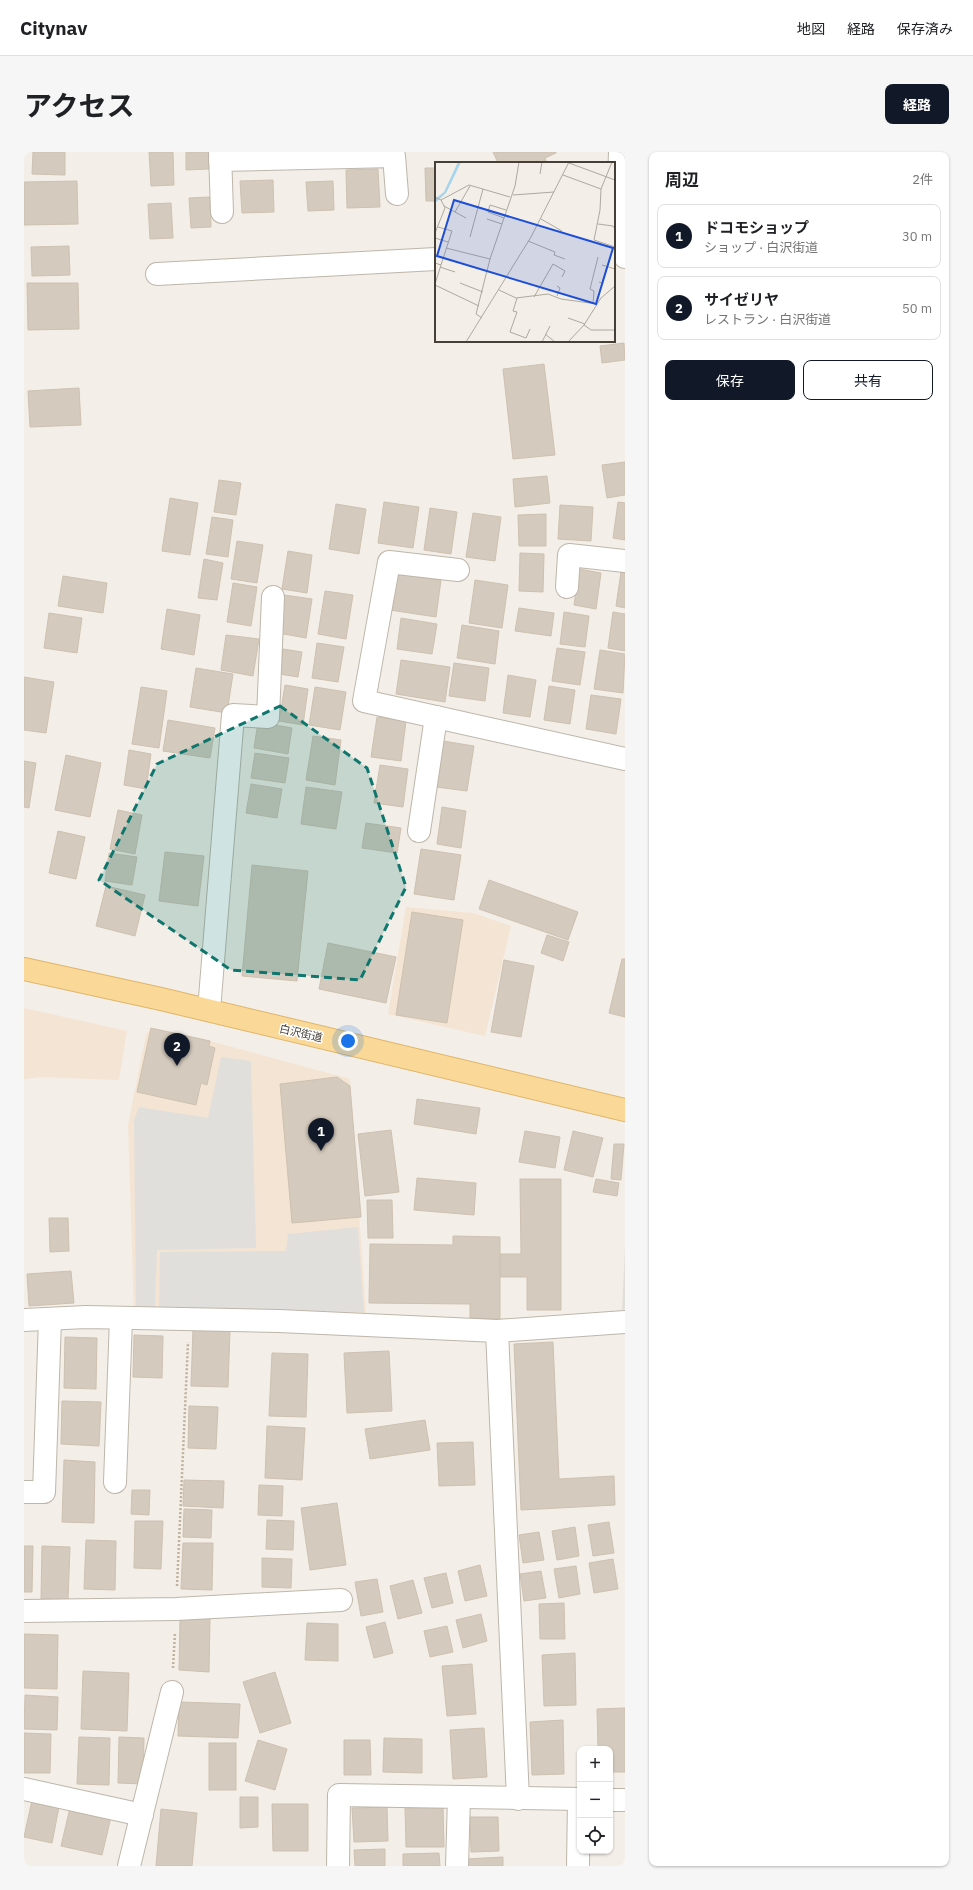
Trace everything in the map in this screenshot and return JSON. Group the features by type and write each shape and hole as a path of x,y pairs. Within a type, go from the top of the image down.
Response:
{"main road":[{"name":"白沢街道","path":"24,969 209,1010 625,1110"}],"street":[{"path":"620,152 616,185 625,257"},
{"path":"222,212 220,156 394,156 397,194"},
{"path":"157,274 435,259"},
{"path":"566,587 569,555 625,561"},
{"path":"458,570 389,562 364,701 625,759"},
{"path":"209,1010 233,715 268,718 273,597"},
{"path":"419,830 436,717"},
{"path":"114,1482 121,1318"},
{"path":"24,1320 121,1318 279,1321 497,1331 625,1322"},
{"path":"24,1492 44,1492 50,1319"},
{"path":"497,1331 518,1799"},
{"path":"24,1611 176,1609 341,1600"},
{"path":"129,1866 172,1692"},
{"path":"24,1789 142,1815"},
{"path":"338,1866 339,1795 577,1799"},
{"path":"457,1866 459,1797"},
{"path":"613,1800 625,1800"},
{"path":"578,1866 579,1818"}],"path":[{"path":"172,1692 190,1319"}],"highlighted area":[{"path":"280,706 367,768 406,887 360,980 231,970 99,880 157,764"}],"shaded area":[{"path":"406,907 473,913 511,926 485,1036 388,1014"},
{"path":"24,1008 127,1031 119,1080 41,1077 24,1079"},
{"path":"151,1028 210,1041 350,1079 366,1315 134,1310 128,1125 146,1035"},
{"path":"221,1057 251,1061 256,1248 157,1250 155,1307 136,1307 134,1120 139,1107 208,1118"},
{"path":"358,1227 364,1312 159,1308 160,1252 286,1251 288,1234"},
{"path":"625,1247 625,1309 622,1310"}],"building":[{"path":"33,152 65,152 65,175 32,174"},
{"path":"149,152 173,152 174,185 151,186"},
{"path":"186,152 209,152 209,169 186,170"},
{"path":"493,152 556,152 545,158 547,162 498,162"},
{"path":"425,168 435,168 435,201 426,201"},
{"path":"378,169 380,207 347,208 346,170"},
{"path":"273,180 274,212 242,213 240,181"},
{"path":"77,181 78,224 24,225 24,182"},
{"path":"333,181 334,210 308,211 306,182"},
{"path":"210,197 211,227 191,228 189,198"},
{"path":"171,203 173,238 150,239 148,204"},
{"path":"69,246 70,275 32,276 31,247"},
{"path":"27,283 78,283 79,329 28,330"},
{"path":"624,343 625,360 602,363 600,346"},
{"path":"544,364 555,455 513,459 503,369"},
{"path":"79,388 81,425 30,427 28,391"},
{"path":"625,462 625,495 607,498 602,465"},
{"path":"547,476 550,503 515,507 513,479"},
{"path":"219,480 241,483 236,515 214,512"},
{"path":"170,498 198,503 190,555 162,551"},
{"path":"384,502 419,507 413,548 378,543"},
{"path":"618,502 625,503 625,540 613,538"},
{"path":"336,504 366,509 359,554 329,549"},
{"path":"560,505 593,507 591,541 558,539"},
{"path":"430,508 457,512 451,554 424,550"},
{"path":"473,513 501,517 495,561 466,557"},
{"path":"546,514 546,546 519,546 518,515"},
{"path":"212,517 233,520 228,557 206,554"},
{"path":"237,541 263,545 257,583 231,579"},
{"path":"288,551 312,555 307,593 282,589"},
{"path":"520,553 544,554 543,592 519,591"},
{"path":"204,559 223,563 217,600 198,598"},
{"path":"579,569 601,573 596,609 574,605"},
{"path":"621,572 625,573 625,608 616,606"},
{"path":"396,573 441,580 436,617 390,610"},
{"path":"63,576 107,583 103,613 58,606"},
{"path":"475,580 508,585 502,628 469,623"},
{"path":"233,583 257,587 251,626 227,622"},
{"path":"325,591 353,595 346,639 318,634"},
{"path":"284,595 312,599 306,638 278,633"},
{"path":"519,608 554,613 551,636 515,631"},
{"path":"167,609 200,615 194,655 161,649"},
{"path":"564,612 589,616 585,647 560,644"},
{"path":"613,612 625,614 625,651 608,648"},
{"path":"49,613 82,618 77,653 44,648"},
{"path":"401,618 437,624 432,654 397,649"},
{"path":"462,625 499,631 495,664 457,658"},
{"path":"226,635 259,639 253,676 221,670"},
{"path":"317,643 344,647 338,682 312,678"},
{"path":"557,648 585,652 580,685 552,681"},
{"path":"283,649 302,652 298,677 279,674"},
{"path":"600,650 625,654 623,693 594,689"},
{"path":"401,660 450,667 445,702 396,694"},
{"path":"454,663 489,668 485,701 449,696"},
{"path":"196,668 233,674 227,713 190,707"},
{"path":"508,675 536,680 530,717 503,713"},
{"path":"24,677 54,682 46,733 24,730"},
{"path":"285,685 308,689 303,725 279,721"},
{"path":"549,686 575,690 570,724 544,720"},
{"path":"141,687 167,691 159,748 132,744"},
{"path":"315,687 346,692 340,730 309,725"},
{"path":"591,695 621,699 616,734 586,729"},
{"path":"377,717 406,721 401,761 371,757"},
{"path":"168,720 215,728 210,758 163,751"},
{"path":"258,722 292,728 288,754 254,748"},
{"path":"313,736 341,740 335,785 306,780"},
{"path":"443,741 474,746 467,791 436,787"},
{"path":"129,750 151,754 146,789 124,785"},
{"path":"255,753 289,758 285,783 251,778"},
{"path":"66,755 101,763 90,817 55,810"},
{"path":"24,761 36,763 29,808 24,807"},
{"path":"380,765 408,769 403,807 374,803"},
{"path":"251,784 282,789 277,818 246,813"},
{"path":"306,787 342,792 336,829 301,824"},
{"path":"442,807 466,811 461,848 437,844"},
{"path":"118,810 142,815 135,854 110,849"},
{"path":"366,823 401,828 397,853 362,848"},
{"path":"58,831 85,837 76,879 49,873"},
{"path":"421,849 461,855 454,900 414,894"},
{"path":"165,852 204,856 198,906 159,901"},
{"path":"109,853 137,857 132,885 105,881"},
{"path":"252,865 308,871 297,981 242,976"},
{"path":"489,880 578,912 568,940 479,909"},
{"path":"106,886 145,895 135,936 96,926"},
{"path":"412,912 463,920 447,1023 396,1015"},
{"path":"547,935 569,942 563,961 541,953"},
{"path":"328,943 396,957 386,1003 319,989"},
{"path":"622,959 625,959 625,1017 609,1013"},
{"path":"504,960 534,966 521,1037 491,1032"},
{"path":"151,1028 210,1041 209,1046 215,1048 207,1085 201,1083 196,1105 137,1092"},
{"path":"337,1077 350,1086 361,1217 292,1223 280,1084"},
{"path":"417,1099 480,1108 476,1134 414,1124"},
{"path":"391,1130 399,1192 365,1196 358,1134"},
{"path":"525,1131 560,1137 555,1168 519,1162"},
{"path":"573,1131 603,1138 593,1177 564,1170"},
{"path":"614,1144 624,1144 621,1180 611,1179"},
{"path":"417,1178 476,1183 474,1215 414,1210"},
{"path":"520,1179 561,1179 561,1310 527,1310 527,1277 500,1277 500,1254 521,1254"},
{"path":"596,1179 619,1183 617,1196 593,1192"},
{"path":"367,1200 392,1200 393,1238 368,1238"},
{"path":"49,1218 68,1218 69,1251 50,1252"},
{"path":"453,1236 500,1237 500,1319 470,1318 470,1304 369,1303 370,1244 453,1245"},
{"path":"71,1271 74,1303 29,1306 27,1274"},
{"path":"193,1329 230,1330 228,1387 191,1386"},
{"path":"134,1335 163,1336 162,1378 133,1377"},
{"path":"65,1337 97,1338 96,1389 64,1388"},
{"path":"553,1342 559,1479 614,1476 615,1505 521,1510 514,1344"},
{"path":"389,1351 392,1411 347,1413 344,1353"},
{"path":"272,1353 308,1354 306,1417 269,1416"},
{"path":"62,1401 101,1402 99,1446 61,1444"},
{"path":"189,1406 218,1407 216,1449 188,1448"},
{"path":"425,1420 430,1450 370,1459 365,1429"},
{"path":"267,1426 305,1428 302,1480 265,1478"},
{"path":"473,1442 475,1485 439,1486 437,1443"},
{"path":"64,1460 95,1462 94,1523 62,1522"},
{"path":"184,1480 224,1481 223,1508 183,1506"},
{"path":"259,1485 283,1486 282,1516 258,1515"},
{"path":"132,1490 150,1490 149,1515 131,1514"},
{"path":"337,1503 346,1565 310,1570 301,1508"},
{"path":"184,1509 212,1510 211,1538 183,1537"},
{"path":"267,1520 294,1521 293,1550 266,1549"},
{"path":"135,1521 163,1521 161,1569 134,1568"},
{"path":"609,1522 614,1553 593,1556 588,1525"},
{"path":"575,1527 579,1556 557,1560 552,1531"},
{"path":"539,1532 544,1560 523,1563 519,1535"},
{"path":"86,1540 116,1541 115,1590 84,1589"},
{"path":"183,1543 213,1543 212,1590 181,1589"},
{"path":"24,1546 33,1546 32,1592 24,1592"},
{"path":"42,1546 70,1547 68,1600 41,1599"},
{"path":"262,1558 292,1559 291,1588 262,1587"},
{"path":"613,1559 618,1589 594,1593 589,1563"},
{"path":"480,1565 487,1596 465,1601 458,1571"},
{"path":"576,1566 580,1594 559,1598 554,1569"},
{"path":"541,1571 546,1598 524,1601 520,1574"},
{"path":"446,1573 453,1603 432,1608 424,1578"},
{"path":"377,1579 383,1612 361,1616 355,1582"},
{"path":"413,1580 422,1613 398,1619 390,1586"},
{"path":"564,1603 565,1639 540,1639 539,1604"},
{"path":"481,1614 487,1641 463,1648 456,1620"},
{"path":"180,1618 210,1619 209,1672 179,1670"},
{"path":"385,1622 393,1653 374,1658 366,1627"},
{"path":"307,1623 338,1624 338,1661 305,1660"},
{"path":"447,1626 453,1652 430,1657 424,1631"},
{"path":"24,1634 58,1635 57,1689 24,1688"},
{"path":"575,1653 576,1705 544,1706 542,1655"},
{"path":"472,1664 476,1714 447,1716 442,1666"},
{"path":"83,1671 129,1673 127,1731 81,1729"},
{"path":"275,1672 291,1723 260,1733 243,1682"},
{"path":"25,1695 58,1697 57,1730 24,1729"},
{"path":"179,1702 240,1704 238,1738 178,1736"},
{"path":"625,1708 625,1772 613,1772 613,1746 598,1746 597,1709"},
{"path":"563,1720 564,1774 532,1775 530,1722"},
{"path":"484,1728 487,1777 453,1779 450,1730"},
{"path":"24,1733 51,1734 50,1773 24,1773"},
{"path":"79,1737 110,1738 109,1785 77,1784"},
{"path":"119,1737 144,1738 143,1784 118,1783"},
{"path":"384,1738 422,1739 422,1773 383,1772"},
{"path":"258,1740 287,1749 275,1790 245,1781"},
{"path":"344,1740 370,1740 371,1775 344,1775"},
{"path":"209,1743 236,1743 236,1790 209,1790"},
{"path":"240,1797 258,1797 258,1827 240,1828"},
{"path":"32,1800 59,1807 52,1843 24,1837"},
{"path":"272,1804 308,1804 308,1851 273,1851"},
{"path":"443,1806 444,1847 406,1847 405,1808"},
{"path":"387,1807 388,1841 354,1842 352,1808"},
{"path":"70,1808 111,1817 102,1855 61,1846"},
{"path":"161,1809 197,1813 192,1866 156,1866"},
{"path":"470,1817 498,1817 499,1851 471,1852"},
{"path":"385,1849 385,1866 355,1866 354,1850"},
{"path":"439,1853 440,1866 403,1866 403,1854"},
{"path":"503,1857 503,1866 466,1866 466,1859"}],"place":[{"name":"サイゼリヤ","path":"177,1066"},
{"name":"ドコモショップ","path":"321,1151"}]}
